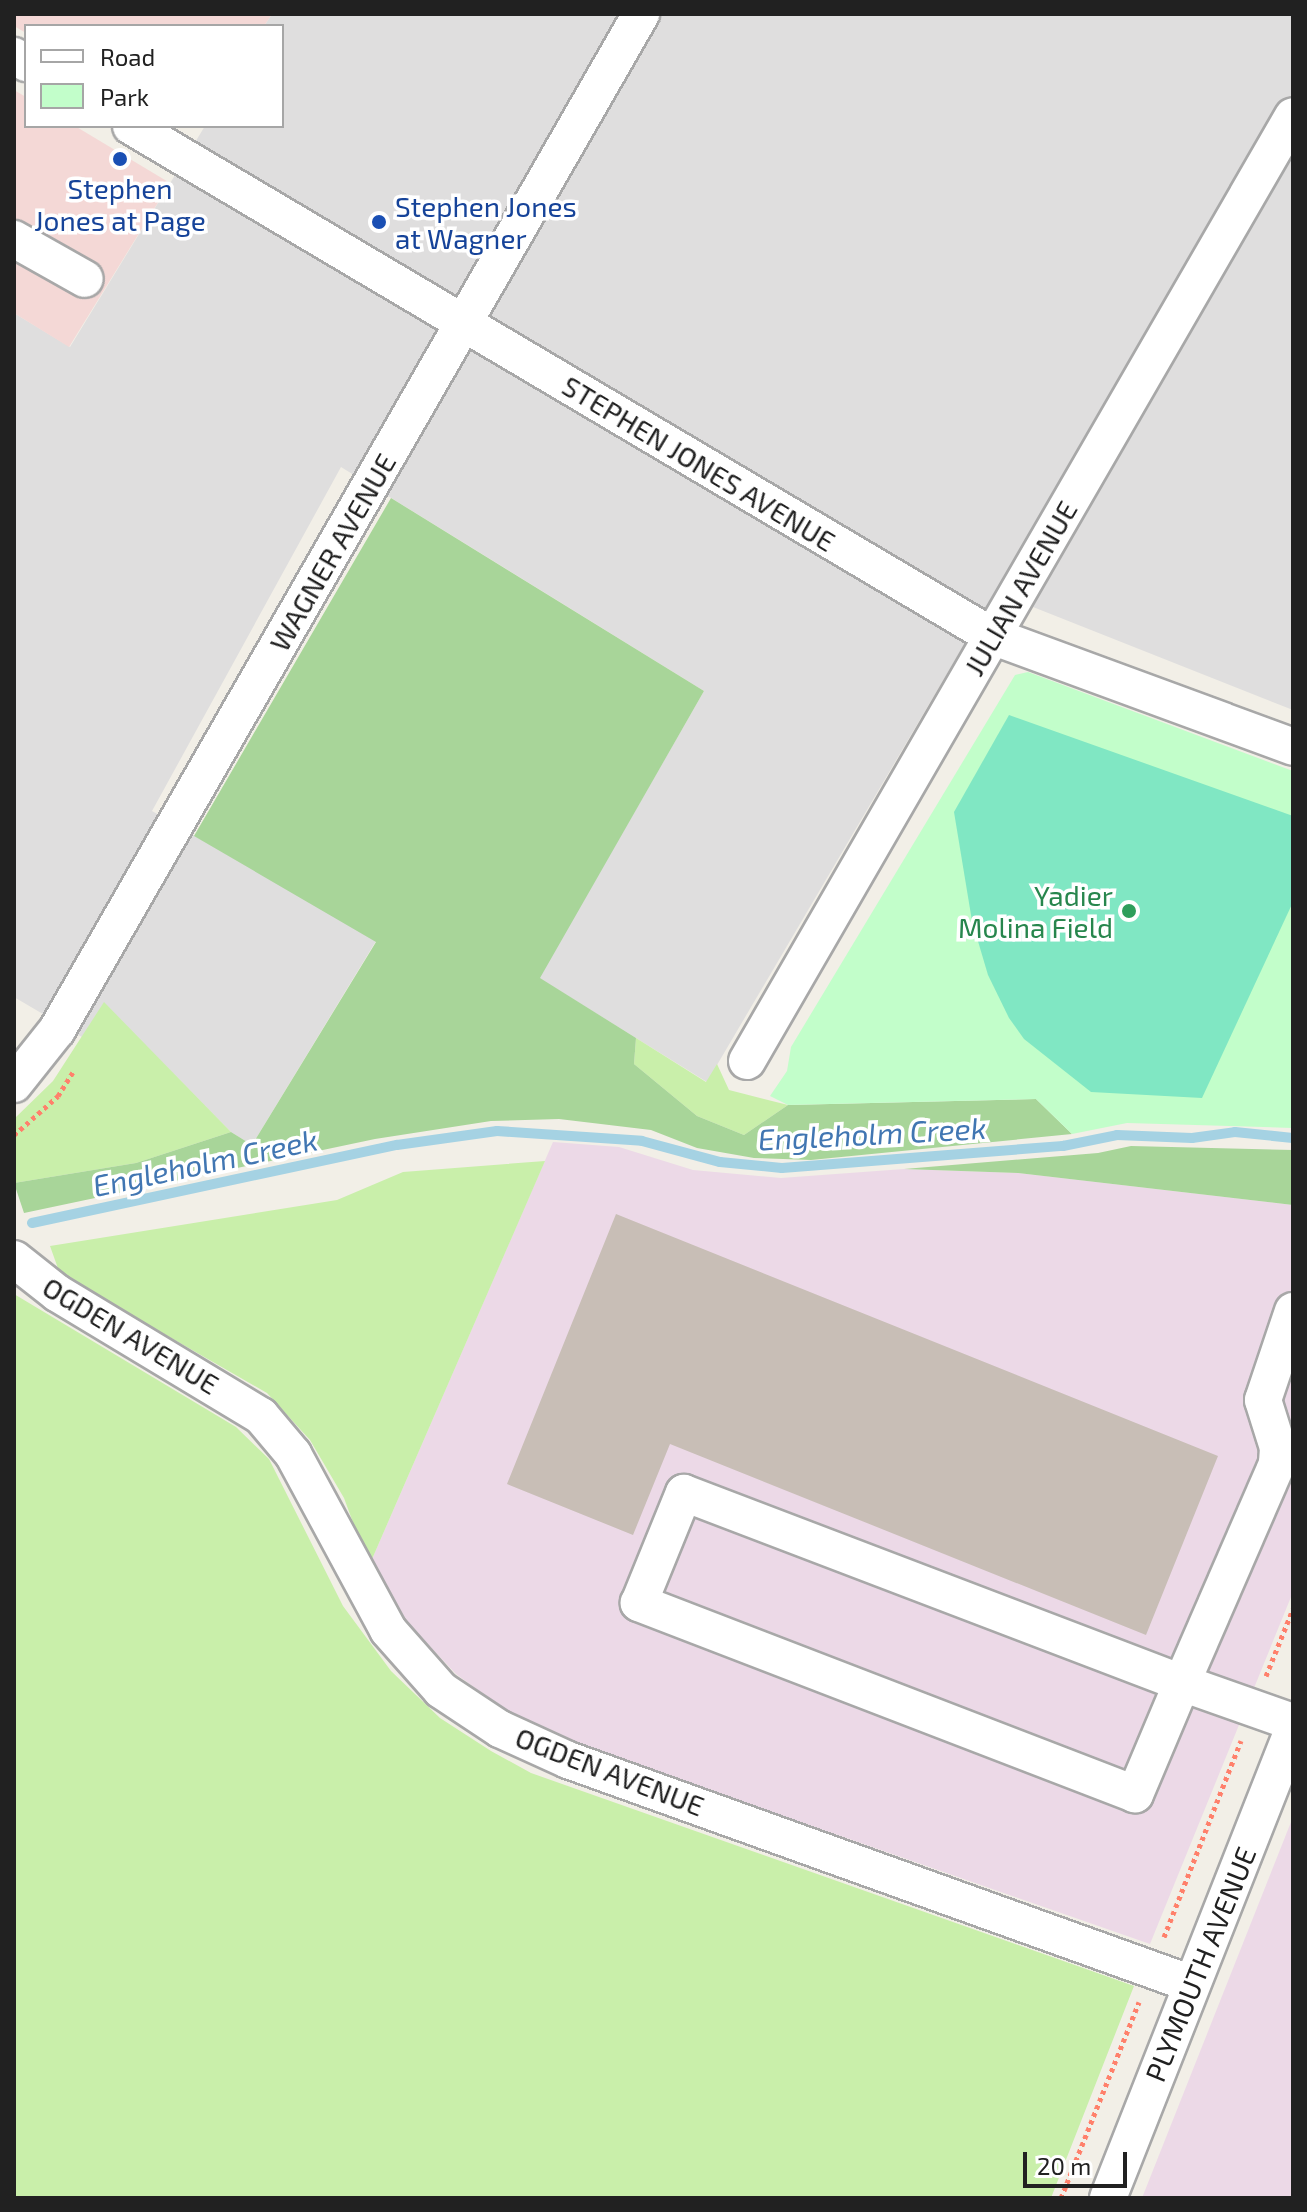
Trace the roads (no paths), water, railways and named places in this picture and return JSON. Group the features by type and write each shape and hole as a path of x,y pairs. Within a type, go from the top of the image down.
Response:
{"street":[{"name":"WAGNER AVENUE","path":"14,1084 44,1051 65,1017 641,14"},
{"name":"JULIAN AVENUE","path":"747,1061 1293,116"},
{"name":"STEPHEN JONES AVENUE","path":"134,128 992,636 1293,747"},
{"path":"14,239 85,279"},
{"name":"OGDEN AVENUE","path":"14,1259 57,1293 261,1416 299,1464 388,1630 441,1690 500,1729 568,1760 1192,1984"},
{"path":"1293,1311 1263,1400 1278,1448 1277,1464 1182,1683 1135,1794 639,1603 684,1493 1182,1683 1293,1722"},
{"name":"PLYMOUTH AVENUE","path":"1108,2198 1192,1984 1284,1781 1293,1730"}],"waterway":[{"name":"Engleholm Creek","path":"32,1223 397,1145 497,1131 642,1141 720,1162 782,1168 1063,1146 1117,1135 1192,1138 1235,1132 1293,1138"}],"place":[{"name":"Stephen Jones at Page","path":"120,159"},
{"name":"Stephen Jones at Wagner","path":"379,222"},
{"name":"Yadier Molina Field","path":"1129,911"}]}
